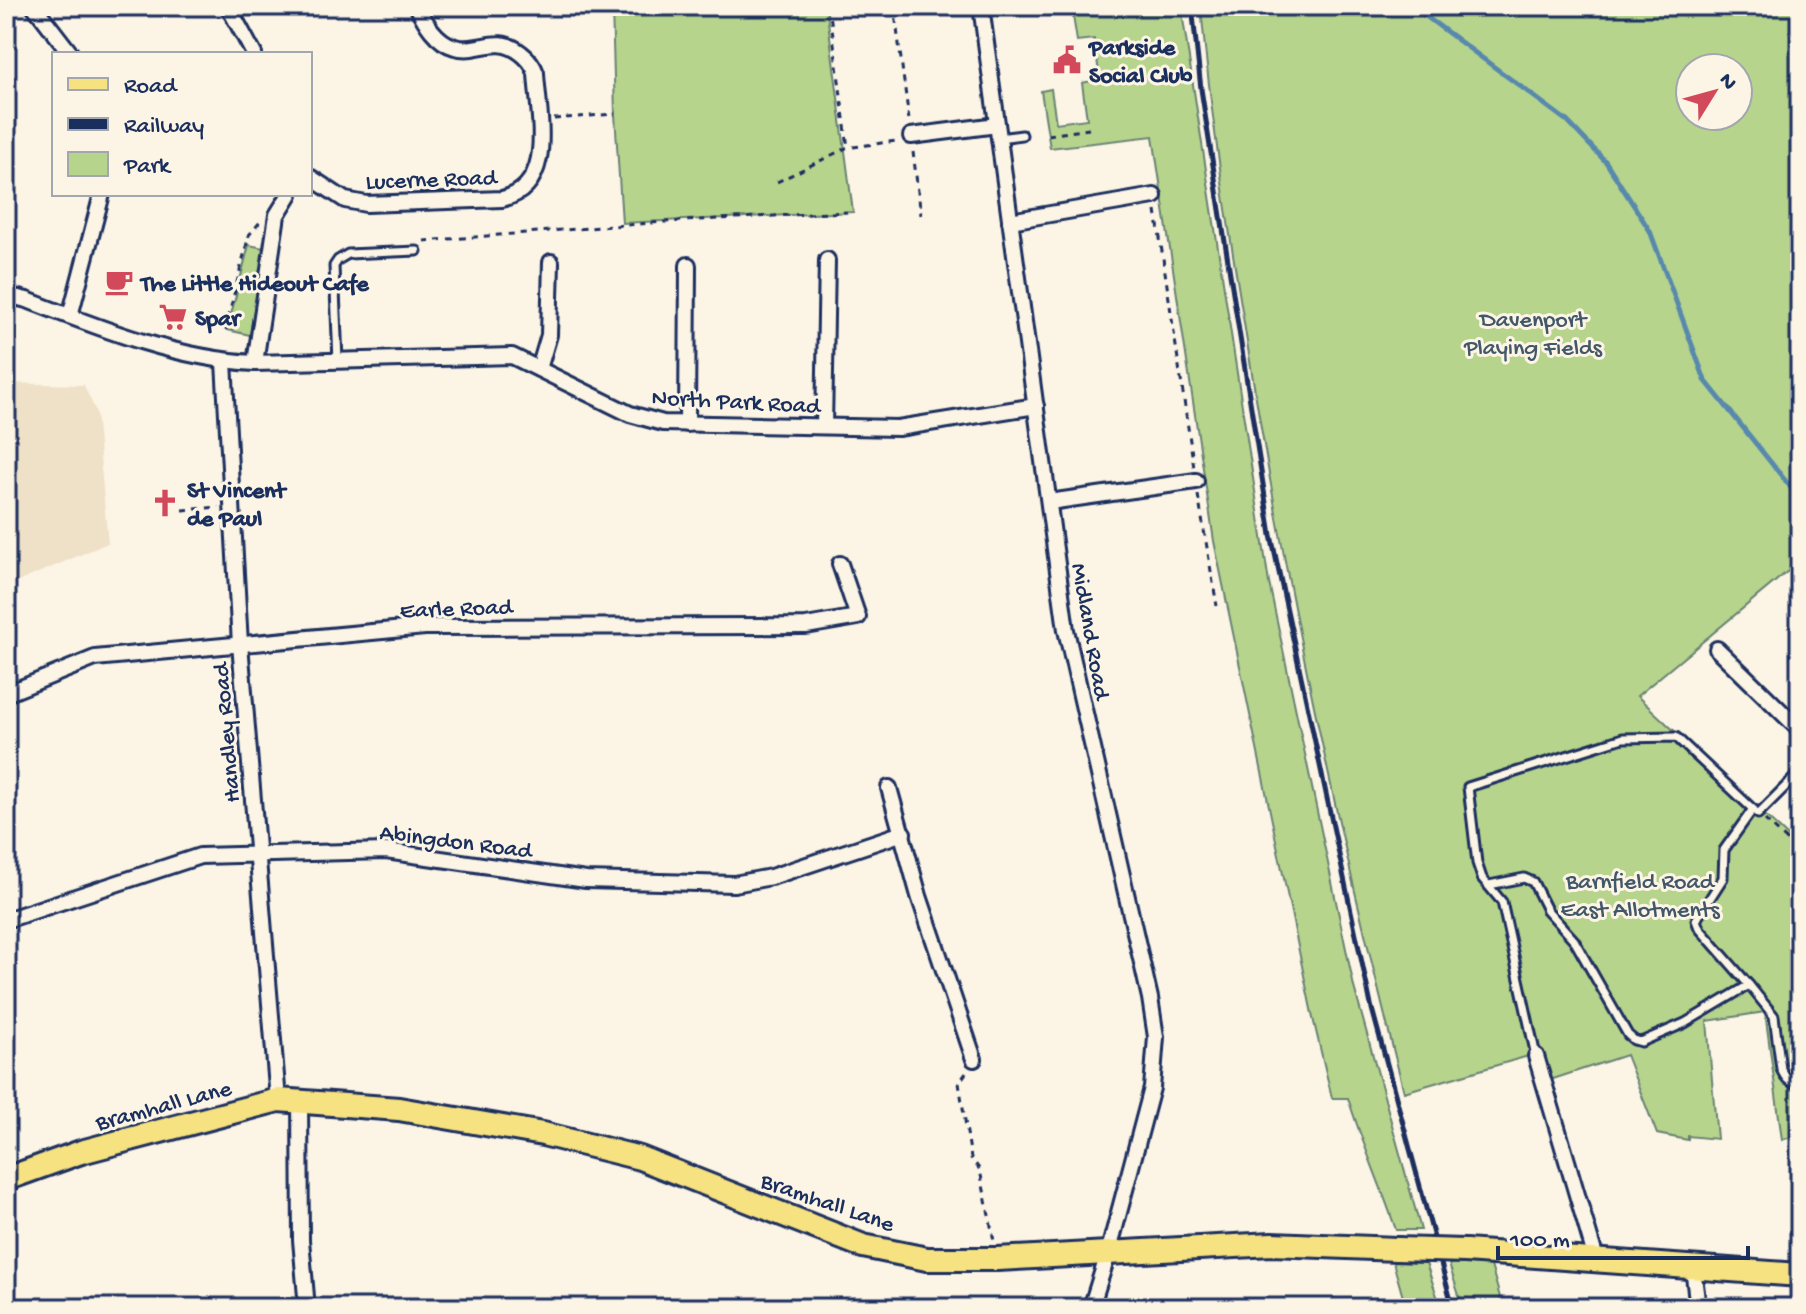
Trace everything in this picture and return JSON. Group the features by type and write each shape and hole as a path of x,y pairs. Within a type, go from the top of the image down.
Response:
{"main road":[{"name":"Bramhall Lane","path":"6,1179 81,1152 289,1101 399,1109 543,1134 640,1158 863,1246 927,1259 997,1259 1272,1244 1465,1251 1800,1275"}],"street":[{"path":"34,6 69,52"},
{"path":"228,6 253,52"},
{"name":"Lucerne Road","path":"312,178 345,200 356,203 509,198 523,190 540,164 536,73 527,58 502,43 461,48 448,44 424,21 417,6"},
{"name":"Midland Road","path":"981,6 1066,630 1150,998 1156,1037 1152,1088 1091,1308"},
{"path":"911,138 998,132"},
{"path":"70,316 101,196"},
{"path":"1010,221 1154,196"},
{"path":"255,363 283,204"},
{"path":"824,426 827,260"},
{"path":"539,369 549,335 551,262"},
{"path":"687,424 688,265"},
{"name":"North Park Road","path":"6,295 149,343 224,362 512,356 648,421 898,428 1036,406"},
{"name":"Handley Road","path":"224,362 238,476 232,506 257,854 289,1101 307,1308"},
{"path":"1049,502 1196,481"},
{"name":"Earle Road","path":"6,694 95,658 425,627 806,626 839,622 858,617 840,564"},
{"path":"1717,649 1800,730"},
{"path":"889,788 919,896 974,1059"},
{"name":"Abingdon Road","path":"6,920 200,856 386,851 586,880 734,884 771,877 903,833"},
{"path":"1536,1056 1596,1259"},
{"path":"1693,1268 1698,1308"}],"lane":[{"path":"998,132 1022,135"},
{"path":"338,361 336,262 348,254 417,251"},
{"path":"1536,1056 1502,902 1482,878 1477,863 1468,787 1623,738 1676,737 1756,812"},
{"path":"1800,772 1756,812 1724,850 1723,878 1696,920 1699,928 1774,1016 1784,1077 1789,1082 1800,1082"},
{"path":"1489,885 1524,878 1533,882 1547,910 1574,940 1628,1035 1636,1042 1685,1023 1749,985"}],"path":[{"path":"829,6 848,148"},
{"path":"894,6 921,215"},
{"path":"538,120 615,114"},
{"path":"1048,135 1089,129"},
{"path":"777,182 848,148 911,138"},
{"path":"1154,196 1217,606"},
{"path":"225,330 251,231 283,204"},
{"path":"417,251 417,242 697,220 847,212"},
{"path":"183,510 232,506"},
{"path":"1756,812 1800,853"},
{"path":"974,1059 959,1083 971,1158 980,1170 997,1259"}],"shaded area":[{"path":"6,383 84,385 96,412 108,543 6,587"}],"green space":[{"path":"612,6 826,6 853,212 622,223"},
{"path":"1102,6 1181,6 1269,583 1354,987 1421,1230 1396,1230 1348,1098 1332,1098 1214,541 1153,136 1050,148 1041,91 1051,89 1056,123 1087,119 1082,83 1100,79 1094,39 1077,41 1072,10"},
{"name":"Davenport Playing Fields","path":"1201,6 1800,6 1800,561 1637,696 1800,848 1800,1134 1782,1140 1765,1012 1707,1021 1717,1139 1688,1136 1688,1140 1657,1134 1626,1055 1547,1081 1532,1055 1404,1092 1335,805 1295,613 1260,420 1220,165"},
{"path":"249,245 264,248 250,335 227,330"},
{"path":"1393,1262 1426,1263 1441,1308 1406,1308"},
{"path":"1490,1262 1503,1308 1463,1308 1449,1264"}],"waterway":[{"path":"1412,6 1567,121 1606,162 1650,231 1705,380 1800,499"}],"railway":[{"path":"1192,6 1201,89 1271,535 1371,1005 1453,1308"}],"place":[{"name":"Parkside Social Club","path":"1067,60"},
{"name":"The Little Hideout Cafe","path":"119,282"},
{"name":"Spar","path":"173,317"},
{"name":"St Vincent de Paul","path":"165,503"}],"park label":[{"name":"Barnfield Road East Allotments","path":"1640,894"}]}
